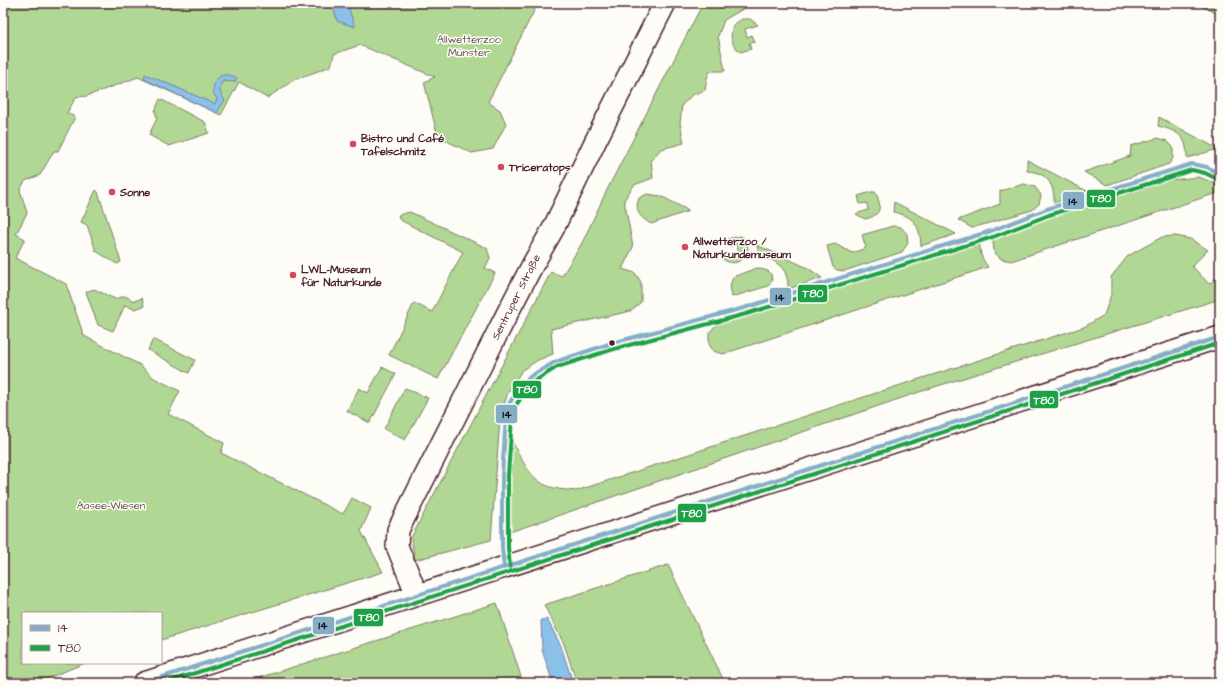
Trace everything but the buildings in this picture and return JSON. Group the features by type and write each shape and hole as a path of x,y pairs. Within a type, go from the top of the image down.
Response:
{"street":[{"name":"Sentruper Straße","path":"417,595 397,546 398,530 511,305 553,229 601,129 665,3"},
{"path":"144,683 1220,337"}],"green space":[{"name":"Aasee-Wiesen","path":"3,3 538,3 488,102 500,110 506,124 493,149 472,153 438,137 424,82 435,77 360,45 334,54 331,66 294,80 267,98 239,82 221,115 138,77 87,96 76,97 67,113 75,117 58,151 54,151 40,175 25,181 20,190 27,213 16,234 25,239 15,258 66,284 84,336 140,365 154,378 180,391 168,414 224,443 221,453 343,514 352,498 371,508 361,531 383,572 162,640 162,612 22,612 22,664 83,664 36,683 3,683"},
{"path":"703,3 747,3 748,6 724,20 718,36 725,71 710,71 705,90 692,95 682,105 680,123 684,143 661,149 651,160 653,178 634,185 624,200 633,247 622,269 635,273 641,282 641,302 631,311 551,329 553,354 538,360 522,370 508,392 500,419 491,540 415,560 411,538 551,272 562,276 582,243 607,190"},
{"path":"1195,3 1220,3 1220,15"},
{"path":"742,19 750,19 758,25 745,29 747,37 752,35 755,42 749,43 751,49 740,52 734,46 731,33 733,25"},
{"path":"160,99 205,122 209,133 169,146 149,135 157,118 155,111"},
{"path":"1159,117 1218,149 1187,158 1187,151 1183,140 1171,130 1158,126"},
{"path":"1158,138 1167,141 1173,147 1173,158 1169,164 1107,185 1084,172 1130,156 1131,146"},
{"path":"1027,160 1087,191 1054,203 1053,190 1048,180 1039,174 1027,171"},
{"path":"1199,177 1216,184 1220,188 1220,192 1011,261 1001,259 994,252 993,242 999,233 1170,180"},
{"path":"1024,184 1035,187 1041,195 1039,204 1032,210 972,228 958,220 1000,204 1000,191"},
{"path":"96,190 98,192 121,262 117,264 96,251 87,225 81,222"},
{"path":"875,192 880,206 877,213 870,218 865,219 856,214 868,210 867,203 860,204 858,196"},
{"path":"647,194 661,196 689,211 651,224 639,214 637,207 639,198"},
{"path":"894,202 956,234 921,246 917,227 911,219 893,212"},
{"path":"410,212 487,248 490,258 485,268 495,273 438,379 389,355 414,303 432,312 463,252 400,220 398,215"},
{"path":"893,226 901,227 907,234 908,243 902,252 844,271 837,270 833,267 827,246 835,244 852,253 866,248 862,235"},
{"path":"741,236 746,241 748,247 744,258 734,263 728,262 722,258 739,253 736,244 729,246 727,239"},
{"path":"1176,236 1190,239 1208,250 1192,266 1209,284 1220,275 1220,299 931,388 507,533 512,441 528,470 539,481 554,488 576,491 1084,327 1104,315 1111,295 1111,277 1128,256 1162,237"},
{"path":"980,240 981,254 988,267 723,354 713,351 709,344 709,333 715,326"},
{"path":"757,245 808,268 822,278 788,289 788,282 784,270 776,262 758,255"},
{"path":"756,268 768,271 771,274 772,281 768,286 732,297 730,286 733,277"},
{"path":"94,289 115,299 125,296 134,301 142,298 144,306 134,309 125,305 113,331 98,325 86,292"},
{"path":"153,339 195,360 189,373 148,350"},
{"path":"382,367 396,374 370,423 347,411 359,388 368,393"},
{"path":"405,388 428,398 405,440 384,429"},
{"path":"668,565 725,683 577,683 564,644 544,605"},
{"path":"497,603 523,683 242,683"}],"water":[{"path":"334,3 349,3 348,6 355,27 337,21 333,6"},
{"path":"145,74 215,104 217,99 213,93 213,88 219,77 227,75 237,78 235,82 223,81 221,84 221,95 225,100 217,113 144,79"},
{"path":"547,619 561,646 573,683 553,683 542,650 541,620"}],"transit line":[{"name":"14","path":"504,568 502,547 502,475 506,417 510,402 522,385 531,376 555,362 612,343 744,308 991,231 1047,209 1192,164 1207,167 1220,174"},
{"name":"T80","path":"510,567 508,547 508,475 512,418 516,405 527,389 535,381 557,367 614,349 746,314 993,237 1049,215 1192,170 1205,173 1217,179"},
{"name":"14","path":"144,683 1220,337"},
{"name":"T80","path":"164,683 1220,343"}],"place":[{"name":"Bistro und Café Tafelschmitz","path":"353,144"},
{"name":"Triceratops","path":"501,167"},
{"name":"Sonne","path":"112,192"},
{"name":"Allwetterzoo / Naturkundemuseum","path":"685,247"},
{"name":"LWL-Museum für Naturkunde","path":"293,275"}],"park label":[{"name":"Allwetterzoo Münster","path":"469,45"}]}
